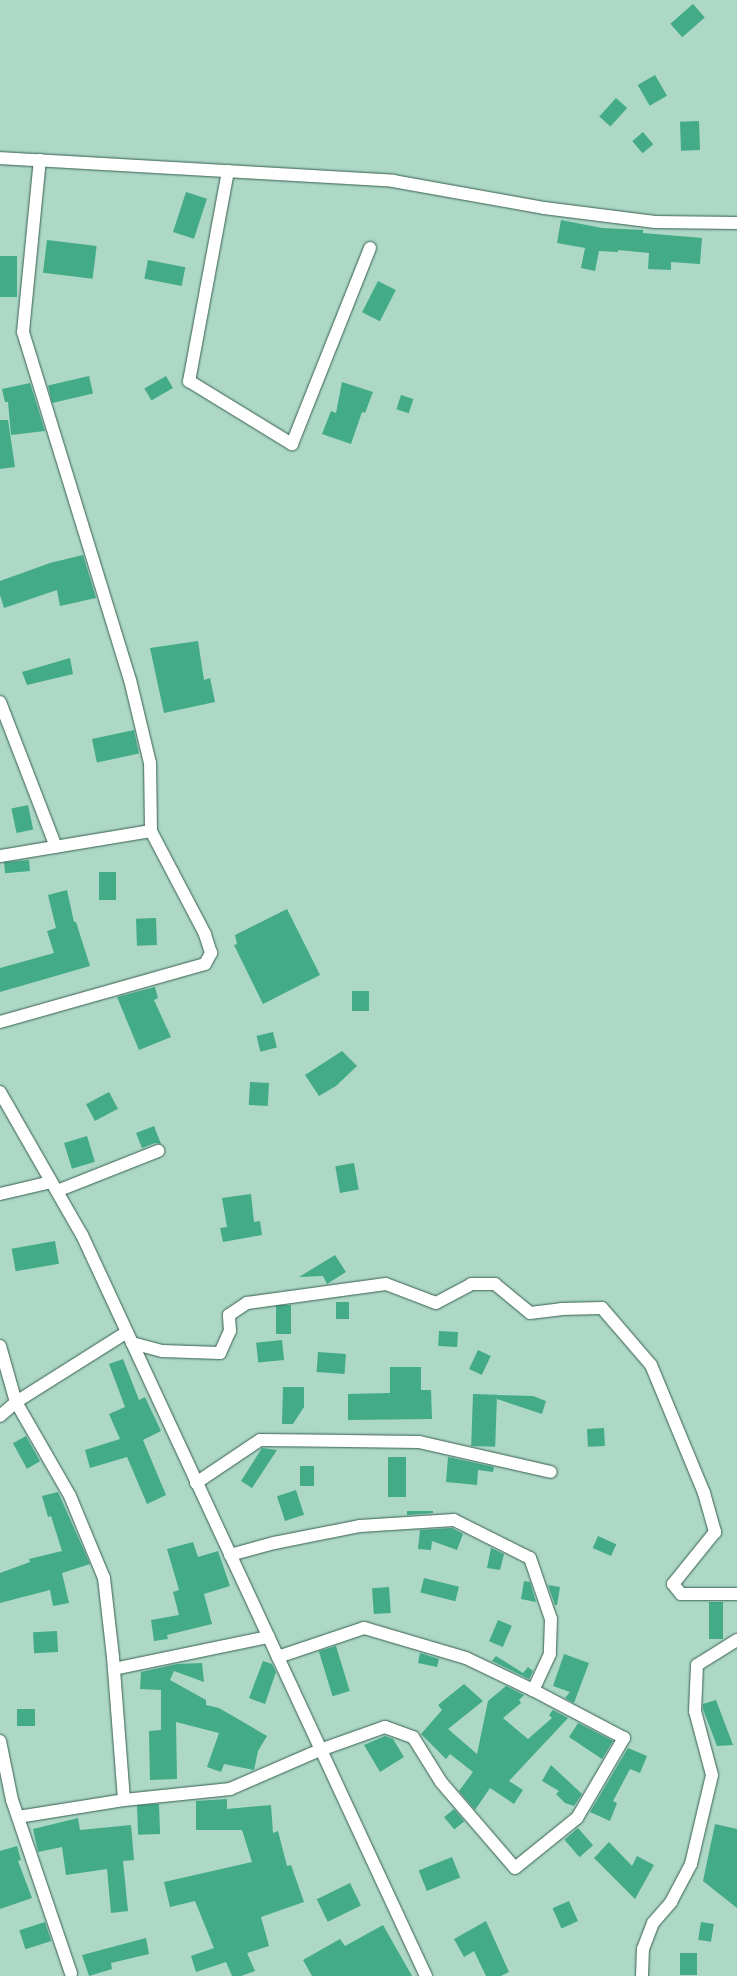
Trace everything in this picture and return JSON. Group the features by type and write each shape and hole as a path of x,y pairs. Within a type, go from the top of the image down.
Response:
{"street":[{"path":"0,158 394,182 544,208 656,222 737,223"},
{"path":"0,1022 205,964 211,953 205,934 151,831 150,763 130,680 23,332 40,160"},
{"path":"228,171 189,382 292,444 370,248"},
{"path":"0,702 56,847"},
{"path":"0,856 151,831"},
{"path":"1,1096 82,1236 426,1976"},
{"path":"0,1194 54,1187 158,1151"},
{"path":"130,1337 162,1350 220,1353 230,1332 229,1315 247,1303 386,1284 436,1303 471,1284 495,1284 530,1313 561,1309 602,1308 651,1365 704,1493 715,1532 673,1584 682,1594 737,1594"},
{"path":"0,1416 16,1402 130,1337"},
{"path":"0,1346 16,1402 70,1496 104,1578 114,1669 124,1800"},
{"path":"196,1483 260,1440 419,1442 551,1472"},
{"path":"230,1556 274,1543 360,1526 454,1520 530,1558 551,1619 550,1654 533,1690"},
{"path":"18,1817 124,1800 230,1789 320,1750 385,1727 413,1737 441,1782 515,1868 577,1818 624,1738 533,1690 466,1658 364,1628 278,1657"},
{"path":"114,1669 269,1637"},
{"path":"642,1976 643,1949 653,1923 671,1902 690,1864 712,1775 695,1711 697,1665 737,1640"},
{"path":"0,1741 18,1817 71,1973"}],"building":[{"path":"693,4 705,18 682,37 670,24"},
{"path":"655,75 667,96 650,106 638,85"},
{"path":"616,98 627,108 610,127 599,117"},
{"path":"699,121 700,150 681,151 680,122"},
{"path":"643,132 653,144 643,153 632,141"},
{"path":"186,192 207,199 194,239 173,232"},
{"path":"561,220 602,228 643,230 643,233 702,238 700,264 671,262 671,270 648,269 649,253 618,250 618,252 599,251 595,271 581,268 585,248 557,243"},
{"path":"47,240 97,246 93,279 43,273"},
{"path":"0,256 17,256 17,297 0,297"},
{"path":"148,260 185,267 182,286 144,279"},
{"path":"378,281 396,290 380,321 362,312"},
{"path":"89,376 93,394 52,403 48,385"},
{"path":"166,376 173,388 151,401 144,388"},
{"path":"342,382 373,392 365,413 362,412 351,444 322,434 331,411 336,413"},
{"path":"30,383 45,431 11,435 8,402 5,402 2,389"},
{"path":"401,395 413,399 409,413 396,409"},
{"path":"0,420 8,420 15,467 0,469"},
{"path":"83,555 96,598 60,606 57,590 4,608 0,595 0,581 50,563"},
{"path":"198,641 204,680 210,678 215,702 164,713 150,648"},
{"path":"70,658 73,674 27,685 22,672"},
{"path":"134,730 139,753 97,762 92,739"},
{"path":"28,805 33,829 17,833 11,809"},
{"path":"29,860 30,871 5,873 4,862"},
{"path":"99,872 116,872 116,900 99,900"},
{"path":"67,890 74,922 76,922 90,966 0,992 0,968 54,953 47,931 56,928 48,895"},
{"path":"287,909 320,975 263,1004 234,945 237,944 235,935"},
{"path":"156,918 157,945 137,946 136,919"},
{"path":"155,987 158,998 154,1000 171,1037 139,1050 117,997"},
{"path":"352,991 369,991 369,1011 352,1011"},
{"path":"273,1032 277,1048 260,1052 257,1036"},
{"path":"342,1051 357,1066 336,1086 319,1096 305,1075"},
{"path":"250,1082 269,1083 268,1106 249,1105"},
{"path":"109,1092 118,1109 95,1121 86,1104"},
{"path":"154,1126 161,1144 155,1143 142,1148 136,1133"},
{"path":"87,1136 95,1162 72,1169 64,1143"},
{"path":"354,1163 359,1190 340,1193 335,1166"},
{"path":"251,1194 254,1222 260,1221 262,1235 223,1242 220,1228 227,1227 222,1198"},
{"path":"55,1241 59,1264 16,1271 12,1249"},
{"path":"335,1255 346,1272 327,1284 323,1276 299,1277"},
{"path":"336,1302 349,1302 349,1319 336,1319"},
{"path":"276,1305 291,1305 291,1334 276,1334"},
{"path":"439,1331 458,1332 457,1347 438,1346"},
{"path":"282,1340 284,1360 258,1363 256,1343"},
{"path":"478,1350 491,1356 482,1375 469,1369"},
{"path":"318,1352 346,1354 345,1374 317,1372"},
{"path":"123,1359 139,1400 145,1397 161,1431 143,1440 166,1495 147,1504 127,1457 90,1468 85,1450 120,1439 109,1414 125,1407 109,1364"},
{"path":"390,1367 421,1367 421,1390 431,1390 432,1419 348,1420 348,1394 390,1393"},
{"path":"283,1387 304,1387 304,1407 293,1424 282,1424"},
{"path":"473,1394 497,1395 495,1447 471,1446"},
{"path":"497,1395 533,1396 546,1401 542,1414 497,1399"},
{"path":"604,1428 605,1446 588,1447 587,1429"},
{"path":"26,1436 40,1461 27,1469 13,1443"},
{"path":"262,1448 277,1450 252,1488 241,1481"},
{"path":"388,1457 406,1457 406,1497 388,1497"},
{"path":"448,1457 494,1467 493,1472 478,1470 477,1485 446,1482"},
{"path":"300,1466 314,1466 314,1486 300,1486"},
{"path":"296,1490 304,1515 285,1521 277,1496"},
{"path":"58,1492 90,1564 62,1573 69,1603 53,1606 50,1590 0,1603 0,1573 30,1562 29,1559 62,1551 51,1516 48,1517 42,1496"},
{"path":"407,1511 433,1511 433,1513 407,1515"},
{"path":"452,1528 463,1534 457,1550 432,1541 431,1550 418,1549 420,1530"},
{"path":"598,1536 616,1544 611,1556 593,1548"},
{"path":"193,1542 198,1557 218,1551 230,1586 204,1594 212,1624 167,1635 168,1639 154,1641 151,1620 179,1615 173,1592 179,1590 167,1549"},
{"path":"491,1548 504,1554 500,1570 487,1568"},
{"path":"424,1578 459,1587 455,1601 420,1593"},
{"path":"524,1581 530,1582 536,1602 521,1599"},
{"path":"548,1585 560,1587 557,1605 555,1605"},
{"path":"389,1587 391,1613 374,1614 372,1588"},
{"path":"709,1602 723,1602 723,1639 709,1639"},
{"path":"498,1620 512,1626 503,1647 489,1641"},
{"path":"57,1631 58,1652 34,1653 33,1632"},
{"path":"336,1646 350,1691 333,1696 319,1651"},
{"path":"420,1653 439,1659 437,1667 418,1663"},
{"path":"564,1654 589,1663 574,1703 565,1698 570,1692 553,1686"},
{"path":"496,1656 523,1673 528,1667 533,1671 529,1679 492,1661"},
{"path":"263,1661 272,1664 276,1672 265,1704 249,1698"},
{"path":"202,1663 204,1682 174,1671 170,1680 206,1700 206,1705 219,1708 267,1736 258,1751 254,1770 224,1764 221,1772 207,1767 219,1733 176,1722 177,1779 150,1780 149,1731 161,1730 161,1690 140,1689 141,1672 177,1664"},
{"path":"464,1684 483,1701 448,1729 477,1754 488,1701 506,1686 524,1695 519,1700 521,1703 503,1718 528,1739 552,1718 549,1715 553,1710 568,1718 509,1781 523,1790 514,1804 490,1788 475,1810 459,1791 473,1772 450,1754 446,1759 421,1734 442,1710 438,1705"},
{"path":"716,1700 733,1745 717,1746 703,1709 703,1704"},
{"path":"17,1709 35,1709 35,1726 17,1726"},
{"path":"578,1723 613,1741 602,1759 569,1737"},
{"path":"385,1736 393,1739 404,1757 380,1772 364,1745"},
{"path":"628,1748 647,1756 640,1773 630,1769 613,1801 617,1803 610,1821 590,1812"},
{"path":"551,1765 582,1794 574,1806 565,1803 556,1794 559,1791 542,1781"},
{"path":"227,1799 227,1809 271,1805 273,1833 278,1831 287,1866 291,1865 304,1902 261,1917 269,1946 247,1953 255,1971 241,1976 232,1976 226,1962 196,1972 191,1956 214,1948 195,1901 170,1907 164,1882 252,1862 242,1830 196,1830 196,1801"},
{"path":"159,1804 160,1834 138,1835 137,1805"},
{"path":"454,1809 464,1821 454,1830 444,1817"},
{"path":"78,1818 80,1830 131,1825 134,1860 123,1861 128,1911 111,1913 107,1869 66,1875 62,1847 38,1852 33,1829"},
{"path":"715,1824 737,1829 737,1908 703,1881"},
{"path":"578,1828 593,1845 580,1857 564,1840"},
{"path":"609,1842 632,1866 637,1856 654,1865 635,1899 594,1858"},
{"path":"17,1846 21,1860 18,1861 32,1898 0,1909 0,1851"},
{"path":"452,1857 460,1877 427,1891 419,1870"},
{"path":"350,1883 361,1905 328,1922 317,1899"},
{"path":"569,1901 578,1921 562,1928 553,1908"},
{"path":"486,1921 509,1972 501,1976 486,1976 474,1951 464,1957 454,1939"},
{"path":"45,1922 51,1941 26,1949 19,1930"},
{"path":"701,1922 714,1924 711,1942 698,1940"},
{"path":"383,1925 412,1976 312,1976 303,1960 340,1939 345,1946"},
{"path":"146,1938 149,1954 111,1963 112,1969 89,1976 82,1955"},
{"path":"680,1953 697,1953 697,1975 680,1975"}]}
